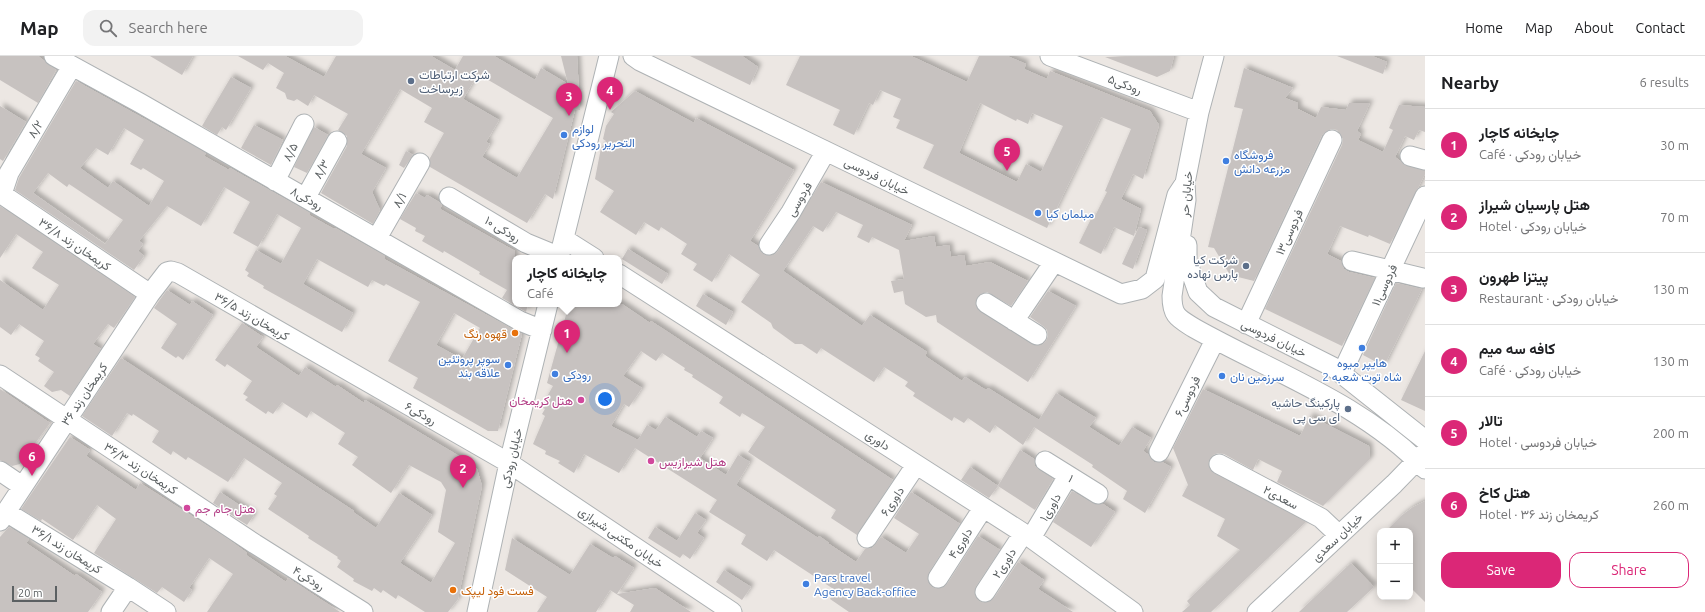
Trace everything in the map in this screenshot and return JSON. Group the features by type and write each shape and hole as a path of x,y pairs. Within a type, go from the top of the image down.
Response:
{"street":[{"name":"رودکی۸","path":"54,56 306,197 520,320 542,330"},
{"path":"561,255 609,56"},
{"name":"خیابان فردوسی","path":"633,56 640,61 1121,294 1142,289 1155,279 1177,195 1186,191 1187,261 1198,292 1214,307 1342,373 1363,392 1425,440"},
{"name":"رودکی۵","path":"1050,56 1199,112"},
{"name":"خیابان حر","path":"1214,56 1199,112 1186,191 1172,296 1172,309 1178,318 1215,340"},
{"name":"۸/۲","path":"1,193 9,173 72,66"},
{"name":"۸/۵","path":"275,180 304,124"},
{"name":"فردوسی۱۳","path":"1246,324 1332,140"},
{"name":"۸/۳","path":"306,197 337,141"},
{"name":"فردوسی","path":"769,245 791,212 826,151"},
{"name":"۸/۱","path":"377,238 420,163"},
{"name":"کریمخان زند ۳۶/۸","path":"1,193 150,294"},
{"name":"فردوسی۱۱","path":"1342,373 1425,196"},
{"name":"رودکی ۱۰","path":"449,197 526,243 553,255"},
{"path":"564,239 589,255"},
{"path":"1352,261 1423,278"},
{"path":"1014,320 1054,262"},
{"name":"کریمخان زند ۳۶","path":"3,516 150,294 167,272 171,271"},
{"name":"کریمخان زند ۳۶/۵","path":"171,271 178,273 333,363"},
{"name":"داوری","path":"622,276 1027,536 1133,612"},
{"path":"986,303 1037,335"},
{"name":"خیابان رودکی","path":"477,612 509,463 547,307"},
{"path":"1215,340 1348,409 1422,460"},
{"name":"فردوسی۶","path":"1159,452 1215,340"},
{"name":"رودکی۶","path":"333,363 509,463"},
{"name":"کریمخان زند ۳۶/۳","path":"0,375 255,544"},
{"name":"خیابان سعدی","path":"1257,612 1422,460"},
{"name":"۱","path":"1045,461 1098,494"},
{"name":"خیابان مکتبی شیرازی","path":"509,463 732,612"},
{"name":"داوری۶","path":"867,538 916,464"},
{"name":"سعدی۲","path":"1219,464 1321,518 1339,535"},
{"path":"0,471 22,486"},
{"name":"داوری۱","path":"1027,536 1068,476"},
{"name":"داوری۴","path":"938,578 983,508"},
{"name":"کریمخان زند ۳۶/۱","path":"3,516 128,587 166,612"},
{"name":"داوری۲","path":"985,592 1027,536"},
{"name":"رودکی۴","path":"255,544 363,612"},
{"path":"111,612 128,587"}],"building":[{"path":"0,56 38,56 56,70 38,103 0,80"},
{"path":"150,56 193,56 182,75"},
{"path":"238,56 285,56 324,77 336,56 431,56 455,70 463,56 494,56 535,80 541,68 568,84 561,56 577,56 580,110 575,110 553,199 545,194 527,223 430,167 430,158 444,133 424,122 432,108 400,89 361,154 386,168 372,192 380,210 373,224 321,193 347,146 347,136 338,130 348,114 314,95 308,106 297,99 294,101 287,99 285,93 276,88 284,73 268,63 263,70","holes":["478,74 553,118 517,178 482,157 490,144 486,142 499,120 463,99"]},
{"path":"690,56 742,56 758,67 750,85"},
{"path":"800,56 911,56 967,82 979,56 1007,56 1026,64 1024,69 1047,79 1050,71 1150,111 1159,125 1143,179 1133,174 1121,199 1141,209 1134,236 1114,227 1101,254 1079,243 1107,192 1105,191 1131,129 1101,117 1047,228 923,168 934,145 896,128 900,120 893,117 901,99 880,90 873,105 869,103 854,135 833,125 840,110 786,85","holes":["980,103 1016,121 1017,119 1028,124 1032,113 1063,126 1041,172 1026,164 1017,182 959,153"]},
{"path":"1174,56 1170,71 1157,77 1105,57"},
{"path":"1337,56 1372,56 1387,62 1383,74"},
{"path":"1244,68 1293,88 1285,98 1298,103 1298,109 1316,118 1321,107 1346,110 1349,103 1370,103 1357,131 1361,134 1358,140 1383,152 1393,130 1389,128 1399,105 1425,107 1425,132 1419,130 1414,140 1405,136 1395,157 1407,166 1425,171 1425,174 1390,244 1369,235 1368,237 1340,226 1327,254 1341,261 1344,269 1349,272 1375,278 1342,346 1265,309 1342,145 1343,139 1337,130 1331,129 1322,135 1254,281 1230,275 1214,248 1208,247 1243,109 1234,107"},
{"path":"231,77 251,88 226,130 222,127 217,135 202,126"},
{"path":"76,81 206,153 204,156 229,170 230,168 310,213 309,215 385,256 384,259 522,334 498,431 488,431 413,388 418,378 388,361 420,302 386,284 384,286 372,280 368,287 317,259 303,284 353,313 342,332 263,288 264,286 247,276 249,273 245,270 256,250 281,264 301,228 277,214 258,247 233,233 250,202 224,187 201,226 167,206 139,241 143,244 138,251 144,256 134,270 15,190 19,178","holes":["124,128 144,140 130,164 141,170 143,168 164,181 149,206 113,181 108,188 80,168 96,148 108,155","48,173 67,187 69,184 123,220 105,244 33,193","454,313 480,328 462,359 436,345"]},
{"path":"635,91 694,123 696,118 794,170 750,241 758,246 763,254 774,255 778,251 821,182 912,225 904,241 934,236 936,247 949,245 951,257 964,255 966,266 990,262 1028,281 1011,306 987,292 981,294 975,303 980,312 1031,344 1042,345 1048,336 1047,330 1030,317 1048,291 1076,306 1028,382 937,322 936,315 926,317 905,304 903,291 894,293 891,281 904,279 899,250 872,237 869,243 857,237 863,225 836,212 823,232 813,226 783,271 862,326 870,315 927,352 925,356 962,381 965,377 986,390 988,388 1039,420 1056,393 1096,418 1089,427 1119,446 1132,427 1151,438 1143,451 1149,455 1154,462 1162,462 1171,467 1145,513 1123,499 1127,491 1092,467 1093,465 1034,427 1023,445 995,425 990,433 968,418 964,423 954,417 952,421 913,396 915,393 905,386 908,382 884,367 874,382 821,348 817,354 802,344 795,344 773,328 771,323 741,302 760,275 729,254 712,282 693,270 697,264 681,254 687,244 661,227 659,231 644,222 636,235 600,212 614,191 595,179 601,148 606,141 603,139 606,126 614,114 611,112"},
{"path":"0,106 26,122 3,161 0,159"},
{"path":"254,125 283,140 271,165 241,148"},
{"path":"314,127 328,135 307,173 294,167"},
{"path":"406,151 413,155 404,168 399,165"},
{"path":"416,193 425,198 427,195 442,205 440,209 515,251 515,255 512,255 512,304 502,298 507,290 444,251 443,253 422,241 425,236 415,231 416,228 400,219"},
{"path":"0,206 135,297 114,328 108,324 93,344 101,349 70,396 61,390 52,392 44,386 54,372 38,361 40,358 35,355 44,341 19,324 11,335 0,327 0,280 43,310 59,285 32,268 43,252 16,234 0,258"},
{"path":"1139,227 1147,230 1133,269 1122,264"},
{"path":"628,249 668,274 662,284 622,259"},
{"path":"1396,283 1422,289 1384,366 1363,355"},
{"path":"167,290 190,305 192,301 213,315 183,360 178,356 176,358 161,348 177,324 154,308"},
{"path":"703,294 733,312 726,325 696,306"},
{"path":"622,304 650,323 651,321 893,480 857,535 831,518 836,510 748,452 765,427 742,413 740,417 719,403 723,397 692,377 693,375 684,370 685,368 662,353 656,361 641,351 623,376 642,388 629,407 624,404 611,426 638,440 647,425 656,430 665,417 697,437 701,431 713,438 700,458 726,475 738,455 750,462 736,485 818,538 819,536 856,562 865,549 872,548 881,537 906,553 919,534 894,518 911,492 960,524 929,572 928,583 932,587 938,589 947,584 978,536 1000,550 976,586 974,592 979,601 985,603 994,598 1018,562 1044,580 1038,589 1073,612 849,612 830,599 835,590 774,550 767,561 741,544 746,535 709,512 717,500 635,448 619,473 584,454 574,473 558,463 560,461 545,454 546,451 533,444 545,416 542,414 545,409 541,407 553,386 547,383 568,307 622,307"},
{"path":"517,307 527,307 526,312"},
{"path":"242,323 263,337 256,347 299,376 305,367 336,387 337,385 364,403 365,400 469,462 477,469 482,486 458,599 448,612 425,612 398,595 396,599 383,590 381,593 374,588 372,591 353,581 354,579 337,567 341,561 337,558 338,557 308,538 309,536 268,509 277,496 274,494 282,483 244,458 228,482 188,457 186,460 173,451 171,455 152,442 159,431 133,414 132,416 127,413 112,436 82,416 121,358 354,511 353,512 376,528 399,493 432,515 400,563 431,583 455,543 438,532 446,490 441,482 409,465 391,493 352,465 358,457 338,444 345,433 311,411 307,418 282,402 273,414 268,411 266,414 245,400 248,397 243,394 252,381 227,364 225,367 215,360"},
{"path":"1425,351 1425,411 1401,400"},
{"path":"0,389 50,423 20,464 12,466 0,460"},
{"path":"1203,389 1300,436 1310,416 1369,446 1370,459 1323,506 1277,482 1282,471 1258,459 1253,470 1224,454 1218,453 1213,455 1208,464 1214,473 1306,522 1211,612 1182,612 1190,605 1187,601 1240,550 1217,536 1225,519 1182,496 1188,485 1173,448"},
{"path":"70,437 90,450 86,456 136,490 140,483 228,539 247,553 246,555 286,582 288,578 340,612 207,612 233,574 209,558 189,588 192,590 184,602 162,587 157,593 94,553 116,519 97,505 73,540 42,519 41,521 21,509"},
{"path":"1020,450 1034,459 1035,466 1039,470 1053,479 1035,510 998,486"},
{"path":"970,467 998,486 989,498 961,480"},
{"path":"1072,491 1092,503 1103,504 1115,512 1091,547 1053,522"},
{"path":"220,492 254,515 247,525 213,503"},
{"path":"1425,501 1425,602 1413,590 1413,528 1389,528 1413,507"},
{"path":"695,513 706,520 697,533 704,538 690,559 683,554 680,558 648,538 655,527 677,541"},
{"path":"9,527 29,539 26,543 102,592 88,612 0,612 0,537"},
{"path":"512,538 570,575 590,544 613,558 615,556 634,568 617,594 655,588 691,612 630,612 634,605 610,590 596,612 537,612 547,597 505,570"},
{"path":"1351,563 1374,587 1347,612 1299,612"},
{"path":"724,570 751,587 742,600 716,582"}],"place":[{"name":"شرکت ارتباطات زیرساخت","path":"411,81"},
{"name":"کافه سه میم","path":"610,110"},
{"name":"پیتزا طهرون","path":"569,116"},
{"name":"لوازم التحریر رودکی","path":"564,135"},
{"name":"فروشگاه مزرعه دانش","path":"1226,161"},
{"name":"تالار","path":"1007,171"},
{"name":"مبلمان کیا","path":"1038,213"},
{"name":"شرکت کیا پارس نهاده","path":"1246,266"},
{"name":"قهوه رنگ","path":"515,333"},
{"name":"هایپر میوه شاه توت شعبه 2","path":"1362,348"},
{"name":"چایخانه کاچار","path":"567,353"},
{"name":"سوپر پروتئین علاقه بند","path":"508,365"},
{"name":"رودکی","path":"555,374"},
{"name":"سرزمین نان","path":"1222,376"},
{"name":"هتل کریمخان","path":"581,400"},
{"name":"پارکینگ حاشیه ای سی پی","path":"1348,409"},
{"name":"هتل شیرازیس","path":"651,461"},
{"name":"هتل کاخ","path":"32,476"},
{"name":"هتل پارسیان شیراز","path":"463,488"},
{"name":"هتل جام جم","path":"187,508"},
{"name":"Pars travel Agency Back-office","path":"806,584"},
{"name":"فست فود لیپک","path":"453,590"}]}
